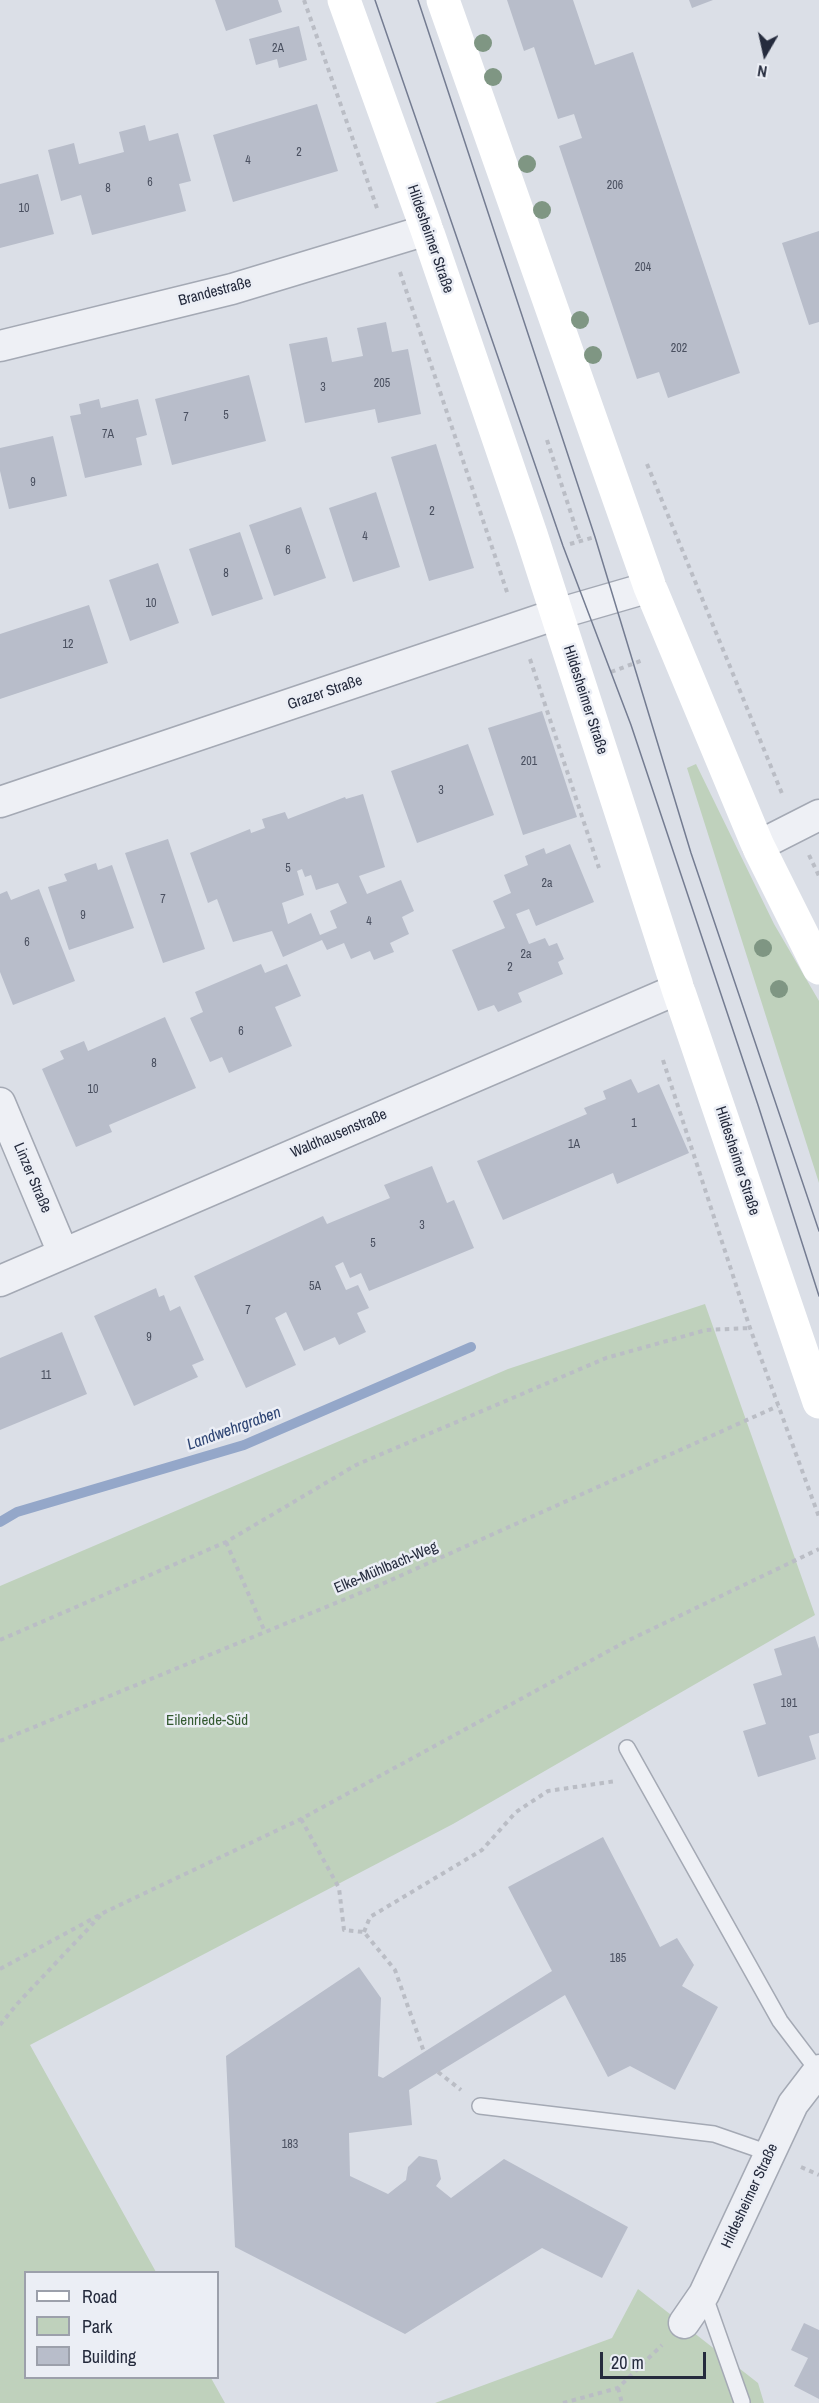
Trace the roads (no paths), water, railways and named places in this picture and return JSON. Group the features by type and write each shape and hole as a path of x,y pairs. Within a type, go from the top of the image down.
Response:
{"main road":[{"name":"Hildesheimer Straße","path":"344,0 427,230 557,614 678,989 819,1402"},
{"path":"443,0 650,587 758,846 819,968"}],"street":[{"name":"Brandestraße","path":"0,346 232,289 427,230"},
{"name":"Grazer Straße","path":"0,802 557,614 614,600 650,587"},
{"path":"758,846 808,821"},
{"name":"Waldhausenstraße","path":"0,1281 678,989"},
{"name":"Linzer Straße","path":"0,1103 63,1253"},
{"name":"Hildesheimer Straße","path":"684,2323 704,2294 793,2104 819,2071"}],"lane":[{"path":"627,1748 780,2021 819,2071"},
{"path":"480,2106 714,2134 769,2152"},
{"path":"704,2294 742,2402"}],"waterway":[{"name":"Landwehrgraben","path":"0,1522 17,1512 244,1445 471,1347"}],"tram line":[{"path":"375,0 563,546 631,725 819,1296"},
{"path":"418,0 595,537 691,853 819,1231"}],"park label":[{"name":"Eilenriede-Süd","path":"207,1721"}]}
